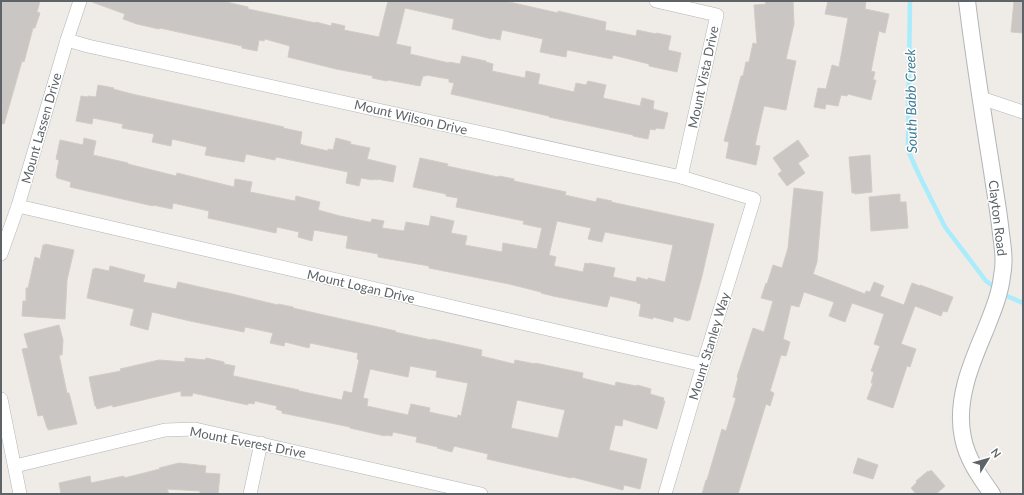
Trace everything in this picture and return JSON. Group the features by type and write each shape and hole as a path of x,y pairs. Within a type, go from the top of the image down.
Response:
{"street":[{"name":"Mount Lassen Drive","path":"1,254 18,206 80,1"},
{"name":"Mount Vista Drive","path":"656,1 717,15 681,177"},
{"name":"Clayton Road","path":"967,1 1004,257 998,298 968,374 962,396 960,424 968,455 992,494"},
{"name":"Mount Wilson Drive","path":"67,40 88,46 681,177 754,199"},
{"path":"981,98 1023,112"},
{"name":"Mount Stanley Way","path":"665,494 754,199"},
{"name":"Mount Logan Drive","path":"18,206 703,365"},
{"path":"1,400 20,494"},
{"name":"Mount Everest Drive","path":"14,466 165,430 195,429 481,494"},
{"path":"250,494 261,443"}],"building":[{"path":"1,1 40,1 37,12 40,13 35,28 33,28 24,62 22,61 4,124 1,123"},
{"path":"222,1 248,7 248,9 331,26 332,23 345,26 344,30 379,37 388,1 505,1 606,22 605,30 636,36 637,30 671,36 668,50 681,53 677,72 649,66 649,64 613,55 612,59 567,50 566,57 540,52 543,39 502,30 500,40 492,39 452,29 454,19 405,8 396,44 411,47 410,54 460,64 462,56 493,64 492,71 525,78 526,71 540,74 538,84 574,92 576,83 586,85 588,81 606,85 603,98 640,106 642,98 654,101 653,109 668,113 664,129 650,129 648,139 451,94 454,83 449,82 449,79 426,75 423,76 420,86 387,81 372,78 373,76 336,69 288,57 290,46 265,39 264,41 259,40 257,51 242,48 242,46 137,24 123,19 125,14 92,2"},
{"path":"765,1 793,1 794,24 786,59 796,61 786,110 764,106 755,145 760,146 756,165 726,158 729,142 724,141 741,76 743,76 746,62 749,62 753,43 757,44 754,5 766,4"},
{"path":"828,1 866,1 865,9 889,14 885,33 879,31 871,71 875,72 873,80 876,80 871,100 848,94 847,96 841,95 838,106 826,104 825,109 814,107 818,88 826,89 832,65 839,67 848,18 825,14"},
{"path":"1014,1 1023,1 1023,33 1011,32"},
{"path":"98,85 302,132 300,144 302,145 328,151 328,149 333,150 336,138 351,142 350,144 370,148 367,159 396,166 393,182 361,178 359,186 346,183 348,172 276,157 275,160 246,154 244,162 205,155 207,147 172,139 171,146 152,142 154,134 122,128 123,124 93,118 92,124 76,121 81,96 96,97"},
{"path":"84,138 96,141 93,155 176,176 177,173 234,187 235,179 252,182 250,192 295,201 296,196 320,202 318,210 369,222 371,222 372,219 384,221 382,228 404,231 406,222 429,226 431,216 454,221 451,233 467,236 465,245 502,252 503,243 537,249 542,228 523,224 524,221 456,207 458,198 413,187 420,158 448,164 447,166 514,179 514,181 566,192 565,195 596,202 597,198 714,224 690,320 688,321 674,317 673,322 653,317 653,319 639,316 641,304 610,296 607,307 553,296 509,284 429,268 429,266 378,257 378,254 346,248 348,236 314,230 312,241 298,237 299,232 277,227 276,233 208,218 209,211 173,203 172,209 153,206 70,187 71,182 57,178 56,176 59,160 56,159 60,140 83,145","holes":["557,221 591,228 588,239 602,242 605,232 673,245 665,282 637,277 636,282 613,277 615,268 589,263 585,263 583,272 554,266 556,257 549,255"]},
{"path":"798,140 809,156 798,163 805,173 787,186 778,174 782,171 773,158"},
{"path":"870,155 872,192 852,193 849,157"},
{"path":"794,188 823,192 817,262 813,274 865,294 866,291 870,292 874,282 884,286 880,296 904,305 912,283 953,297 947,312 943,311 941,316 915,306 901,344 916,349 910,367 907,366 893,408 867,399 873,383 871,383 874,372 871,371 880,346 874,344 884,314 852,303 845,322 829,316 834,302 804,292 799,307 791,305 783,339 790,342 786,356 781,355 770,391 774,393 770,406 766,404 738,494 702,494 722,429 726,431 736,398 733,397 737,377 753,328 764,332 773,301 761,298 773,265 782,268 788,248"},
{"path":"900,194 900,202 906,202 908,228 871,231 869,197"},
{"path":"45,244 74,250 67,280 65,319 22,316 23,301 26,301 26,288 28,288 35,257 40,259 43,245"},
{"path":"110,266 145,275 143,282 176,289 178,282 278,305 293,307 396,331 395,332 482,350 481,356 514,364 515,360 535,363 583,373 582,378 615,386 616,382 651,389 650,394 664,398 663,401 665,401 657,429 623,419 622,426 615,425 609,450 647,459 640,489 624,485 623,490 572,477 487,459 488,454 454,446 452,452 416,442 417,437 393,432 392,436 385,436 282,413 282,411 276,409 277,406 255,401 254,404 248,403 248,405 193,393 192,396 181,396 181,391 113,407 112,405 97,409 95,406 89,377 121,371 120,369 159,360 185,362 185,358 205,360 206,358 235,366 234,376 342,400 344,391 352,393 359,360 357,359 358,353 310,343 309,348 285,342 284,346 270,343 273,333 245,327 244,332 152,312 148,330 130,325 134,309 87,298 93,269 95,268 109,271","holes":["410,366 437,371 436,377 468,383 461,416 458,415 457,418 429,412 430,408 411,404 408,415 367,406 368,399 363,398 370,369 408,377","517,400 565,410 558,438 511,428"]},
{"path":"59,325 63,340 62,355 59,355 67,393 69,393 77,424 48,430 43,415 38,416 22,349 28,348 24,334"},
{"path":"858,458 878,465 873,479 853,473"},
{"path":"179,463 206,466 205,473 220,474 218,494 200,494 200,491 167,489 169,494 61,494 59,483 90,476 91,483 124,476 124,478"},
{"path":"931,470 945,486 936,494 916,494 911,488 917,482 916,481"}],"waterway":[{"name":"South Babb Creek","path":"910,1 908,145 910,155 945,227 986,281 1007,296 1023,303"}]}
